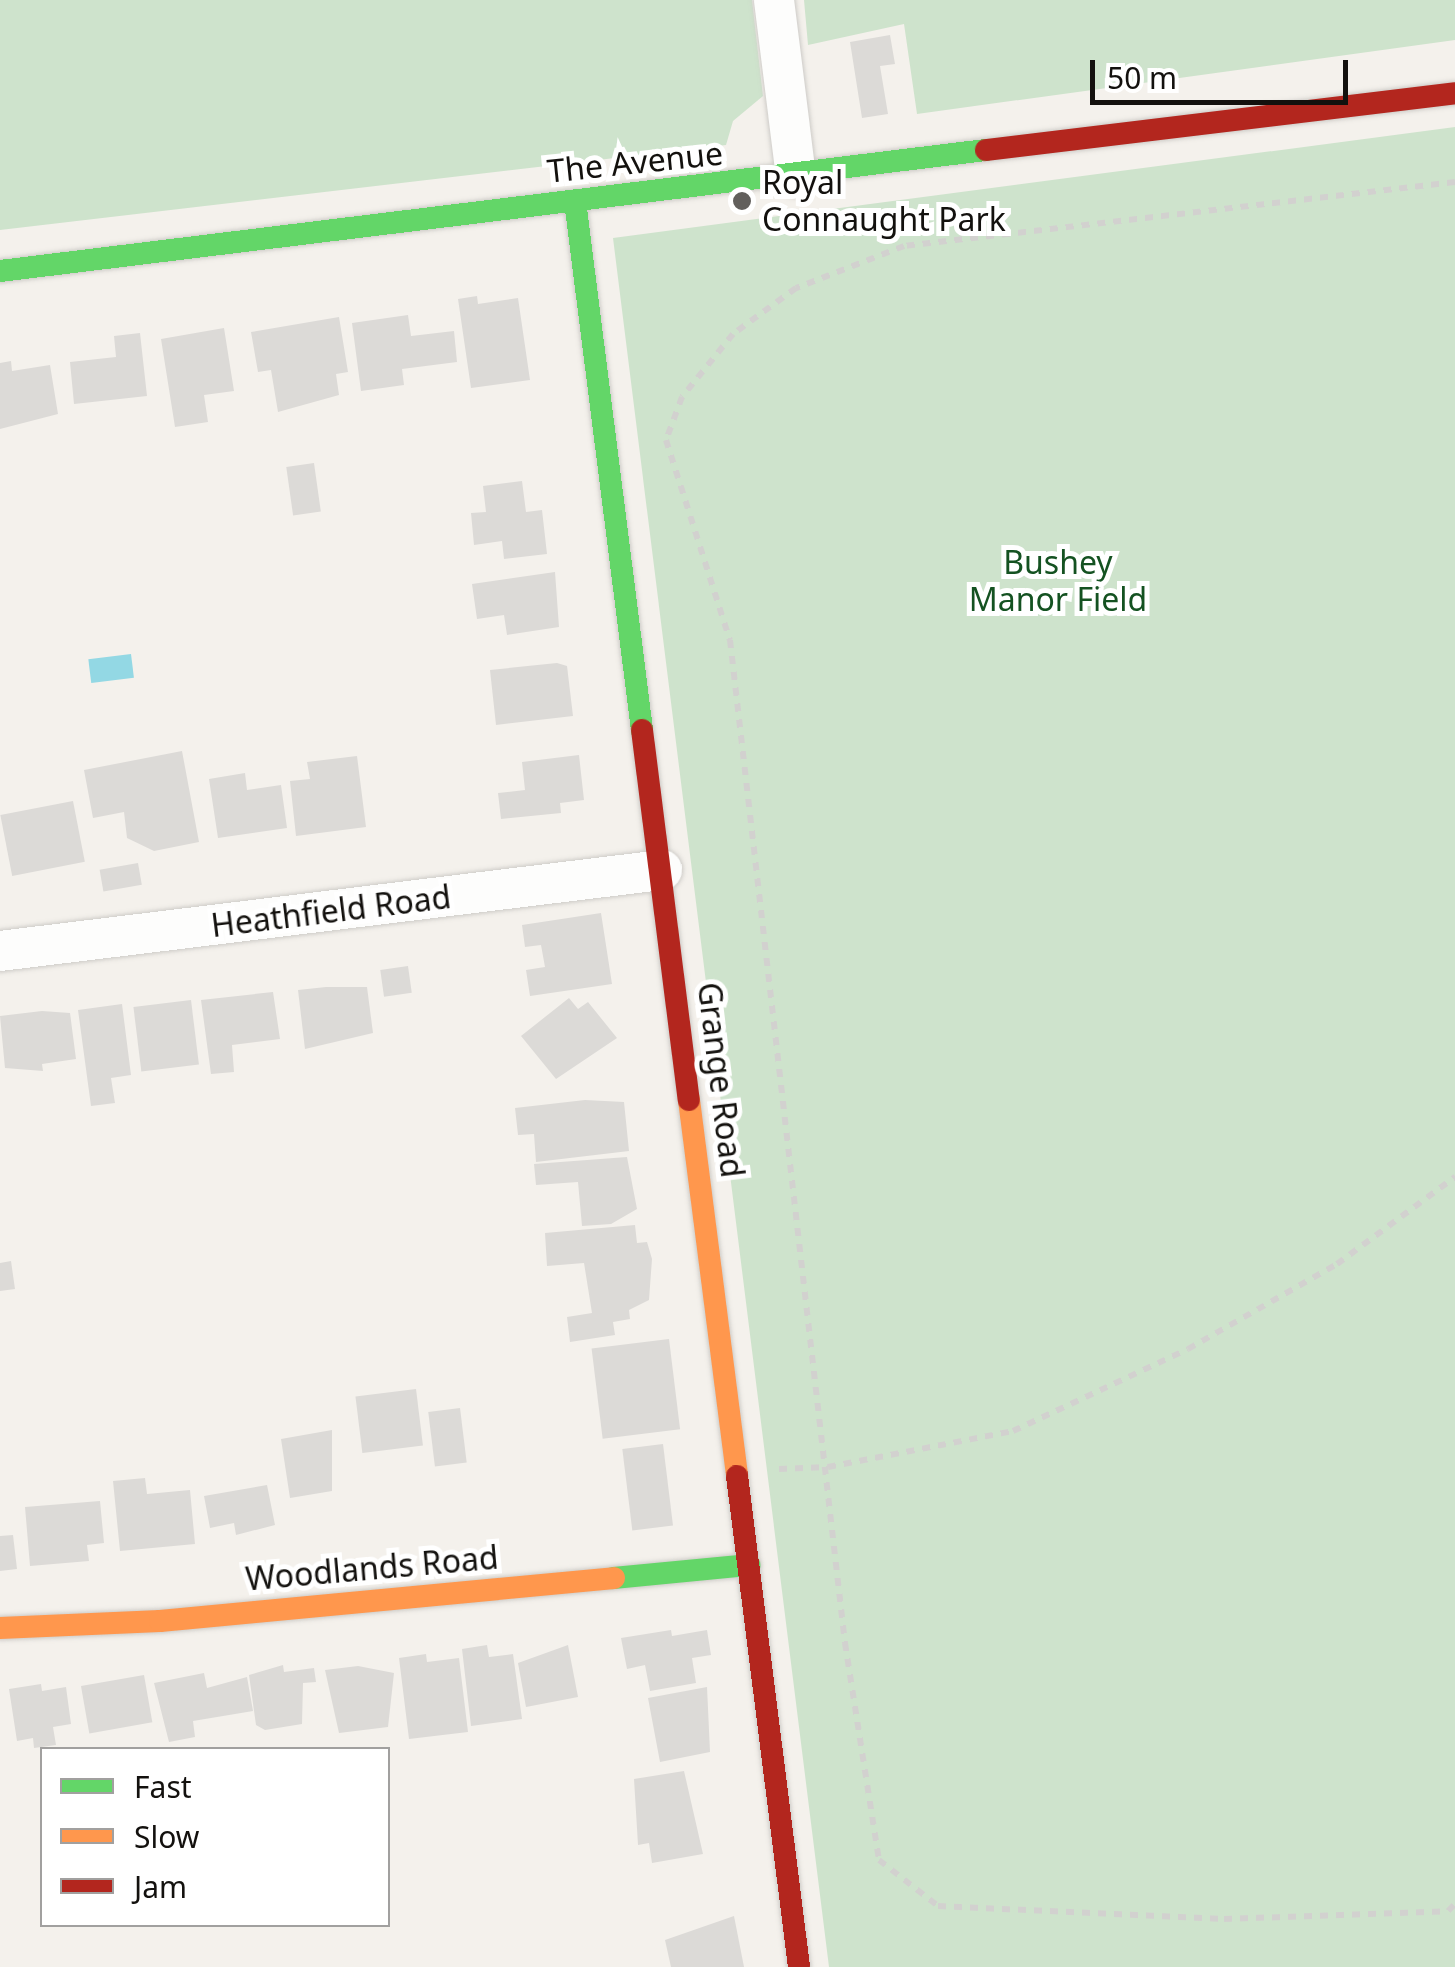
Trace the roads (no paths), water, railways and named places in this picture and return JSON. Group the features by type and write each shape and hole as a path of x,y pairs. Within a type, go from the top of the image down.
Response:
{"street":[{"path":"774,0 796,177"},
{"name":"The Avenue","path":"0,271 796,177 1455,92"},
{"name":"Grange Road","path":"574,201 662,870 798,1967"},
{"name":"Heathfield Road","path":"0,951 662,870"},
{"name":"Woodlands Road","path":"0,1628 160,1621 750,1564"}],"water":[{"path":"131,654 134,678 91,683 88,659"}],"place":[{"name":"Royal Connaught Park","path":"742,201"}],"park label":[{"name":"Bushey Manor Field","path":"1058,582"}]}
